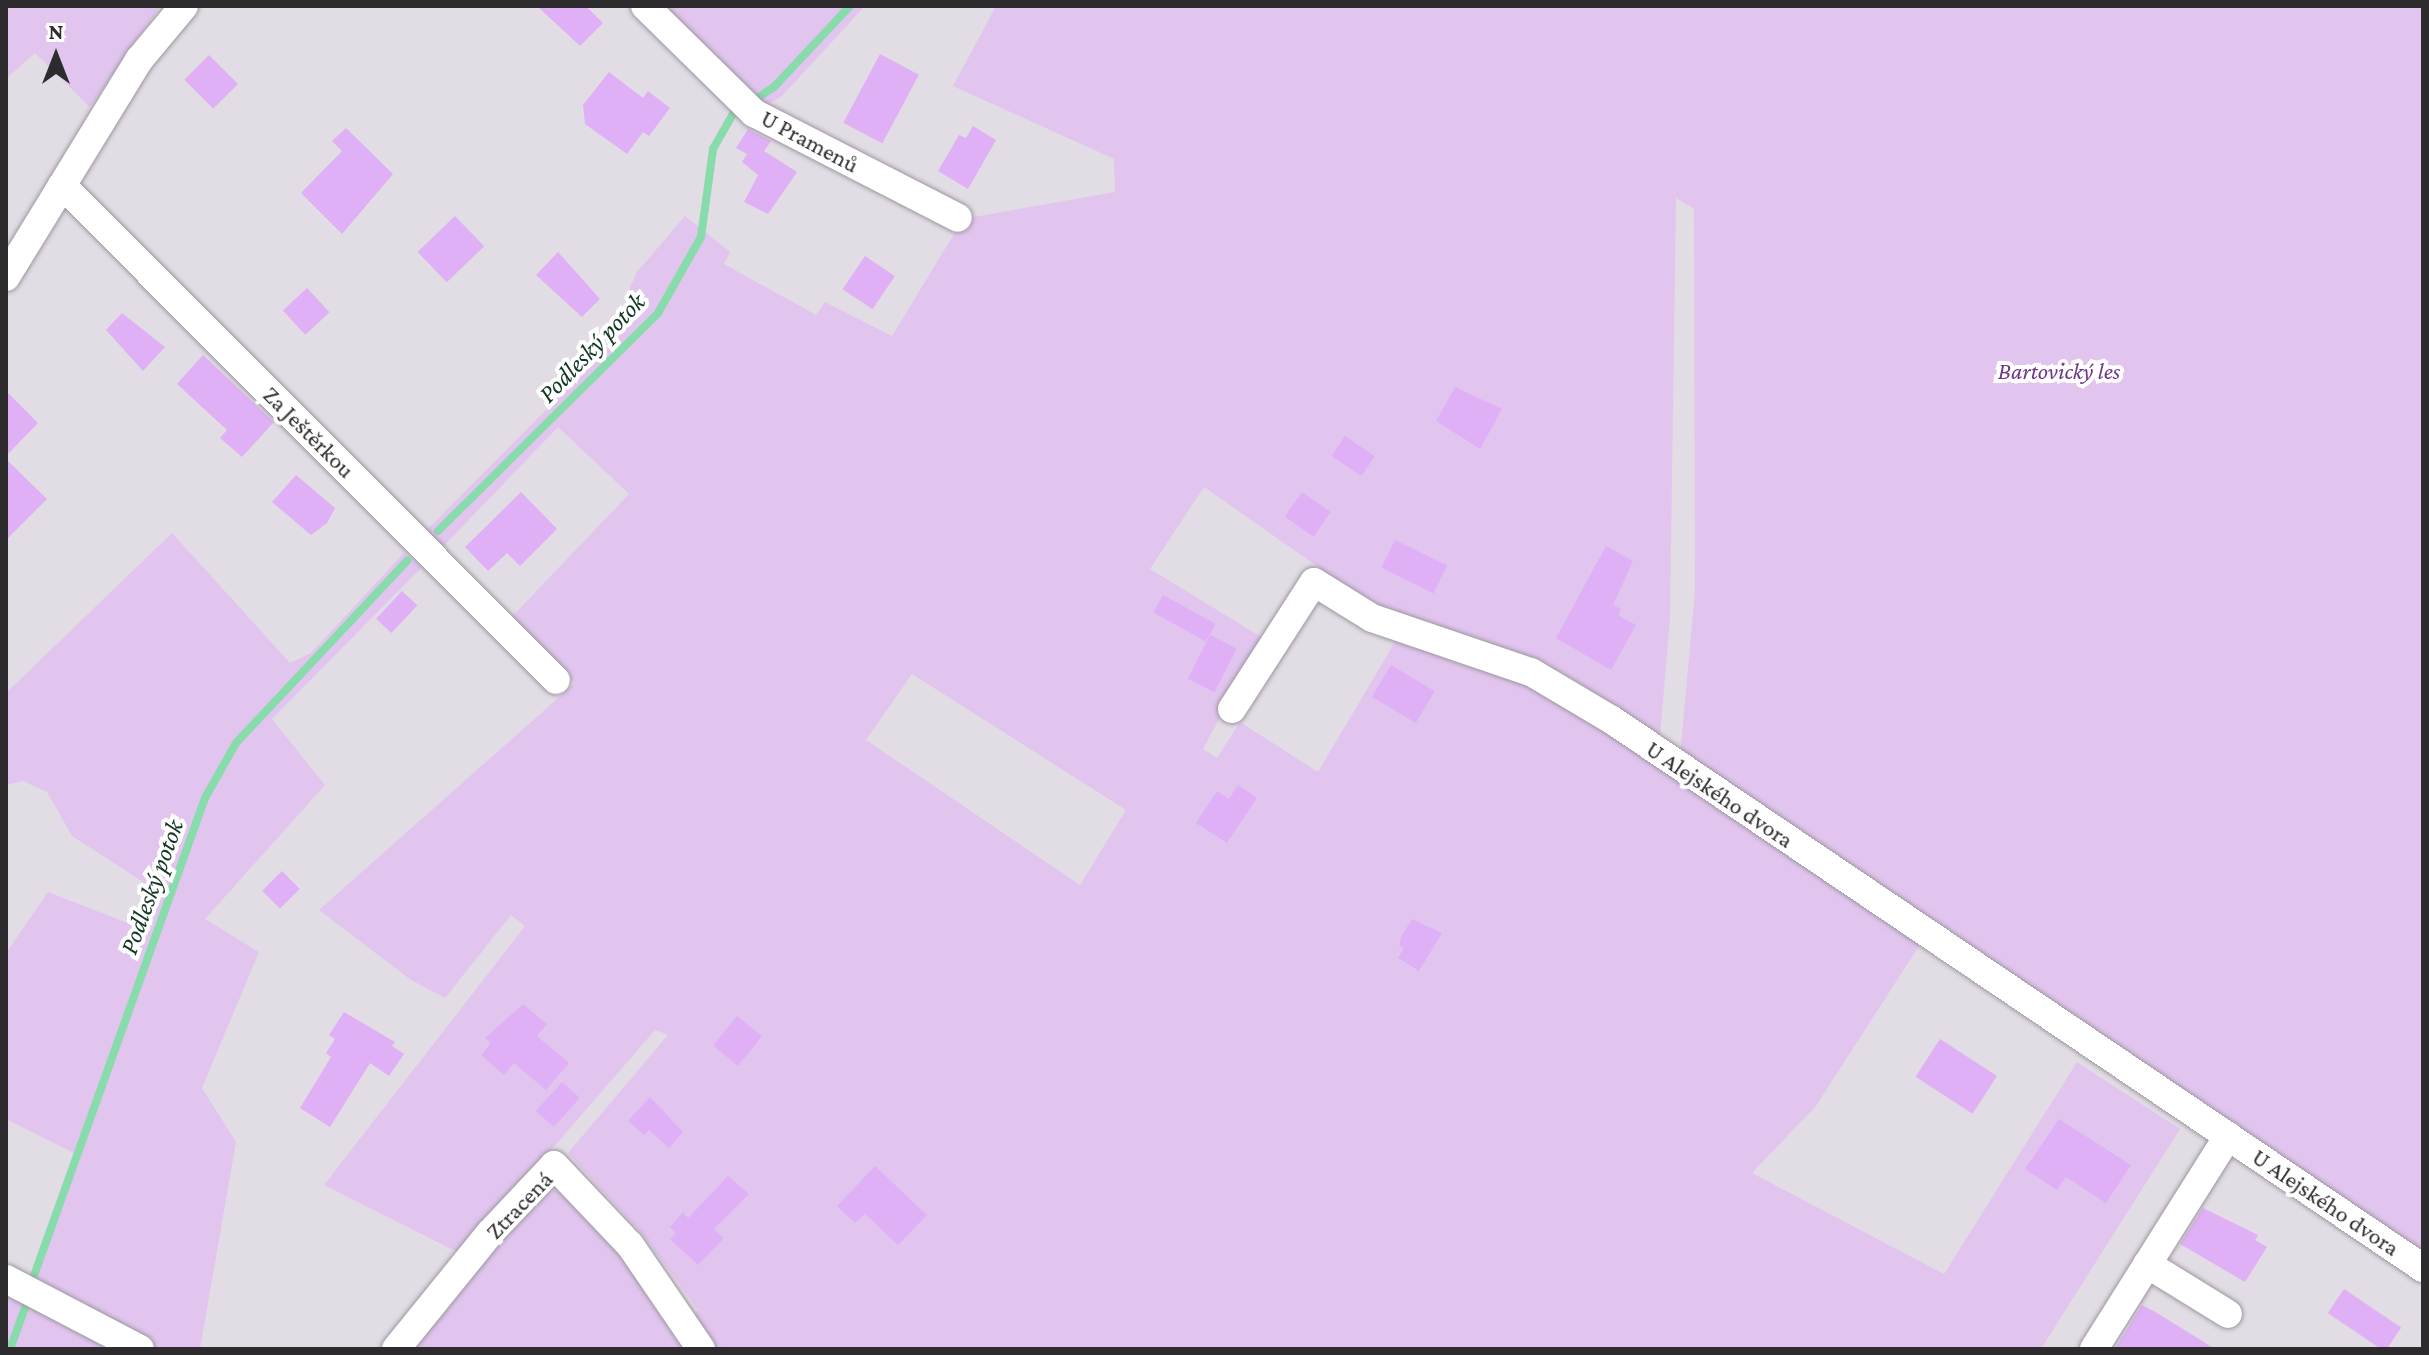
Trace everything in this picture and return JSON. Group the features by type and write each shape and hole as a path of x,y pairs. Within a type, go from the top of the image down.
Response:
{"street":[{"path":"6,277 139,60 184,6"},
{"name":"U Pramenů","path":"645,6 754,113 958,218"},
{"name":"Za Ještěrkou","path":"62,185 556,680"},
{"name":"U Alejského dvora","path":"1232,709 1314,582 1372,618 1531,672 1612,720 2423,1268"},
{"name":"U Alejského dvora","path":"2094,1349 2228,1136"},
{"name":"Ztracená","path":"396,1349 490,1233 554,1165 630,1245 701,1349"},
{"path":"2147,1264 2228,1314"},
{"path":"6,1279 140,1349"}],"green space":[{"path":"6,6 155,6 158,9 90,107 35,53 6,79"},
{"path":"673,6 865,6 782,96 761,108 667,12"},
{"name":"Bartovický les","path":"996,6 2423,6 2423,1268 1928,932 1816,1106 1752,1173 1944,1274 2077,1062 2180,1129 2041,1349 407,1349 539,1194 555,1190 581,1204 681,1328 698,1310 644,1236 568,1153 668,1035 655,1030 461,1254 324,1185 525,926 511,915 445,998 411,980 319,910 575,683 508,621 629,494 558,427 436,554 420,537 643,312 629,290 637,272 685,216 730,252 724,264 816,315 825,302 892,336 963,219 1115,192 1114,159 953,86","holes":["1676,198 1694,209 1695,591 1679,768 1673,776 1514,674 1485,665 1466,666 1396,640 1318,772 1240,722 1217,758 1203,749 1263,638 1150,569 1204,487 1390,617 1559,671 1660,736 1670,618","912,674 1126,810 1080,885 866,740"]},
{"path":"172,533 290,663 311,653 404,553 422,567 272,719 325,785 205,919 259,952 202,1088 236,1142 200,1349 156,1349 31,1284 74,1153 6,1119 6,953 48,892 143,929 161,895 168,898 72,836 47,792 23,781 6,785 6,693"},
{"path":"6,1285 127,1349 6,1349"}],"building":[{"path":"537,6 586,6 603,23 580,46"},
{"path":"880,54 919,75 882,144 843,123"},
{"path":"209,55 238,84 213,109 184,80"},
{"path":"609,72 643,98 648,91 670,108 649,136 643,132 627,154 585,124 583,105"},
{"path":"973,126 996,140 968,189 938,171 959,135 966,138"},
{"path":"346,128 393,174 342,234 301,193 342,151 332,141"},
{"path":"748,129 771,141 764,151 797,172 768,214 744,202 758,175 742,162 747,154 736,148"},
{"path":"455,216 484,246 447,282 418,252"},
{"path":"558,252 600,299 582,317 536,275"},
{"path":"865,256 895,276 872,309 843,289"},
{"path":"307,288 330,312 305,335 283,311"},
{"path":"122,313 165,347 143,371 106,330"},
{"path":"203,355 274,422 242,457 220,438 227,430 177,384"},
{"path":"1455,387 1502,409 1480,449 1436,421"},
{"path":"6,391 38,423 6,456"},
{"path":"1345,436 1375,456 1361,476 1332,456"},
{"path":"6,459 47,499 6,540"},
{"path":"296,475 335,508 327,523 311,535 272,502"},
{"path":"521,492 557,529 520,566 507,553 488,571 465,547"},
{"path":"1302,492 1331,512 1313,537 1285,517"},
{"path":"1395,540 1447,565 1434,593 1381,568"},
{"path":"1606,546 1633,561 1613,605 1621,609 1618,615 1636,625 1611,670 1556,638"},
{"path":"402,591 417,605 391,633 376,619"},
{"path":"1163,595 1215,624 1206,642 1153,612"},
{"path":"1210,635 1237,649 1214,692 1188,679"},
{"path":"1391,665 1435,691 1416,723 1372,697"},
{"path":"1238,785 1257,798 1227,843 1196,823 1217,791 1229,799"},
{"path":"282,871 300,889 280,908 262,891"},
{"path":"1412,919 1442,933 1419,971 1398,958 1404,948 1399,945 1401,937"},
{"path":"523,1004 547,1024 537,1036 569,1063 546,1090 514,1063 504,1075 481,1055 491,1043 485,1038"},
{"path":"344,1012 395,1042 392,1046 404,1054 389,1076 370,1063 330,1127 300,1108 331,1057 326,1053 335,1039 329,1035"},
{"path":"737,1016 762,1036 738,1066 713,1046"},
{"path":"1940,1039 1997,1076 1973,1114 1915,1077"},
{"path":"562,1082 580,1098 554,1127 536,1111"},
{"path":"650,1097 683,1132 669,1148 649,1130 644,1135 628,1121"},
{"path":"2059,1119 2131,1165 2106,1203 2066,1177 2057,1190 2025,1169"},
{"path":"875,1166 927,1215 898,1245 865,1214 855,1223 837,1206"},
{"path":"728,1176 749,1194 714,1229 724,1238 698,1265 670,1239 676,1233 670,1227 683,1212 688,1218"},
{"path":"2203,1208 2258,1235 2255,1240 2267,1247 2245,1282 2180,1244"},
{"path":"2344,1289 2401,1328 2387,1349 2381,1349 2328,1313"},
{"path":"2142,1305 2157,1313 2215,1349 2115,1349"}],"waterway":[{"name":"Podleský potok","path":"753,101 774,87 850,6"},
{"name":"Podleský potok","path":"438,531 658,313 701,237 713,149 733,114"},
{"name":"Podleský potok","path":"31,1284 205,798 236,743 407,561"},
{"name":"Podleský potok","path":"10,1349 26,1305"}]}
